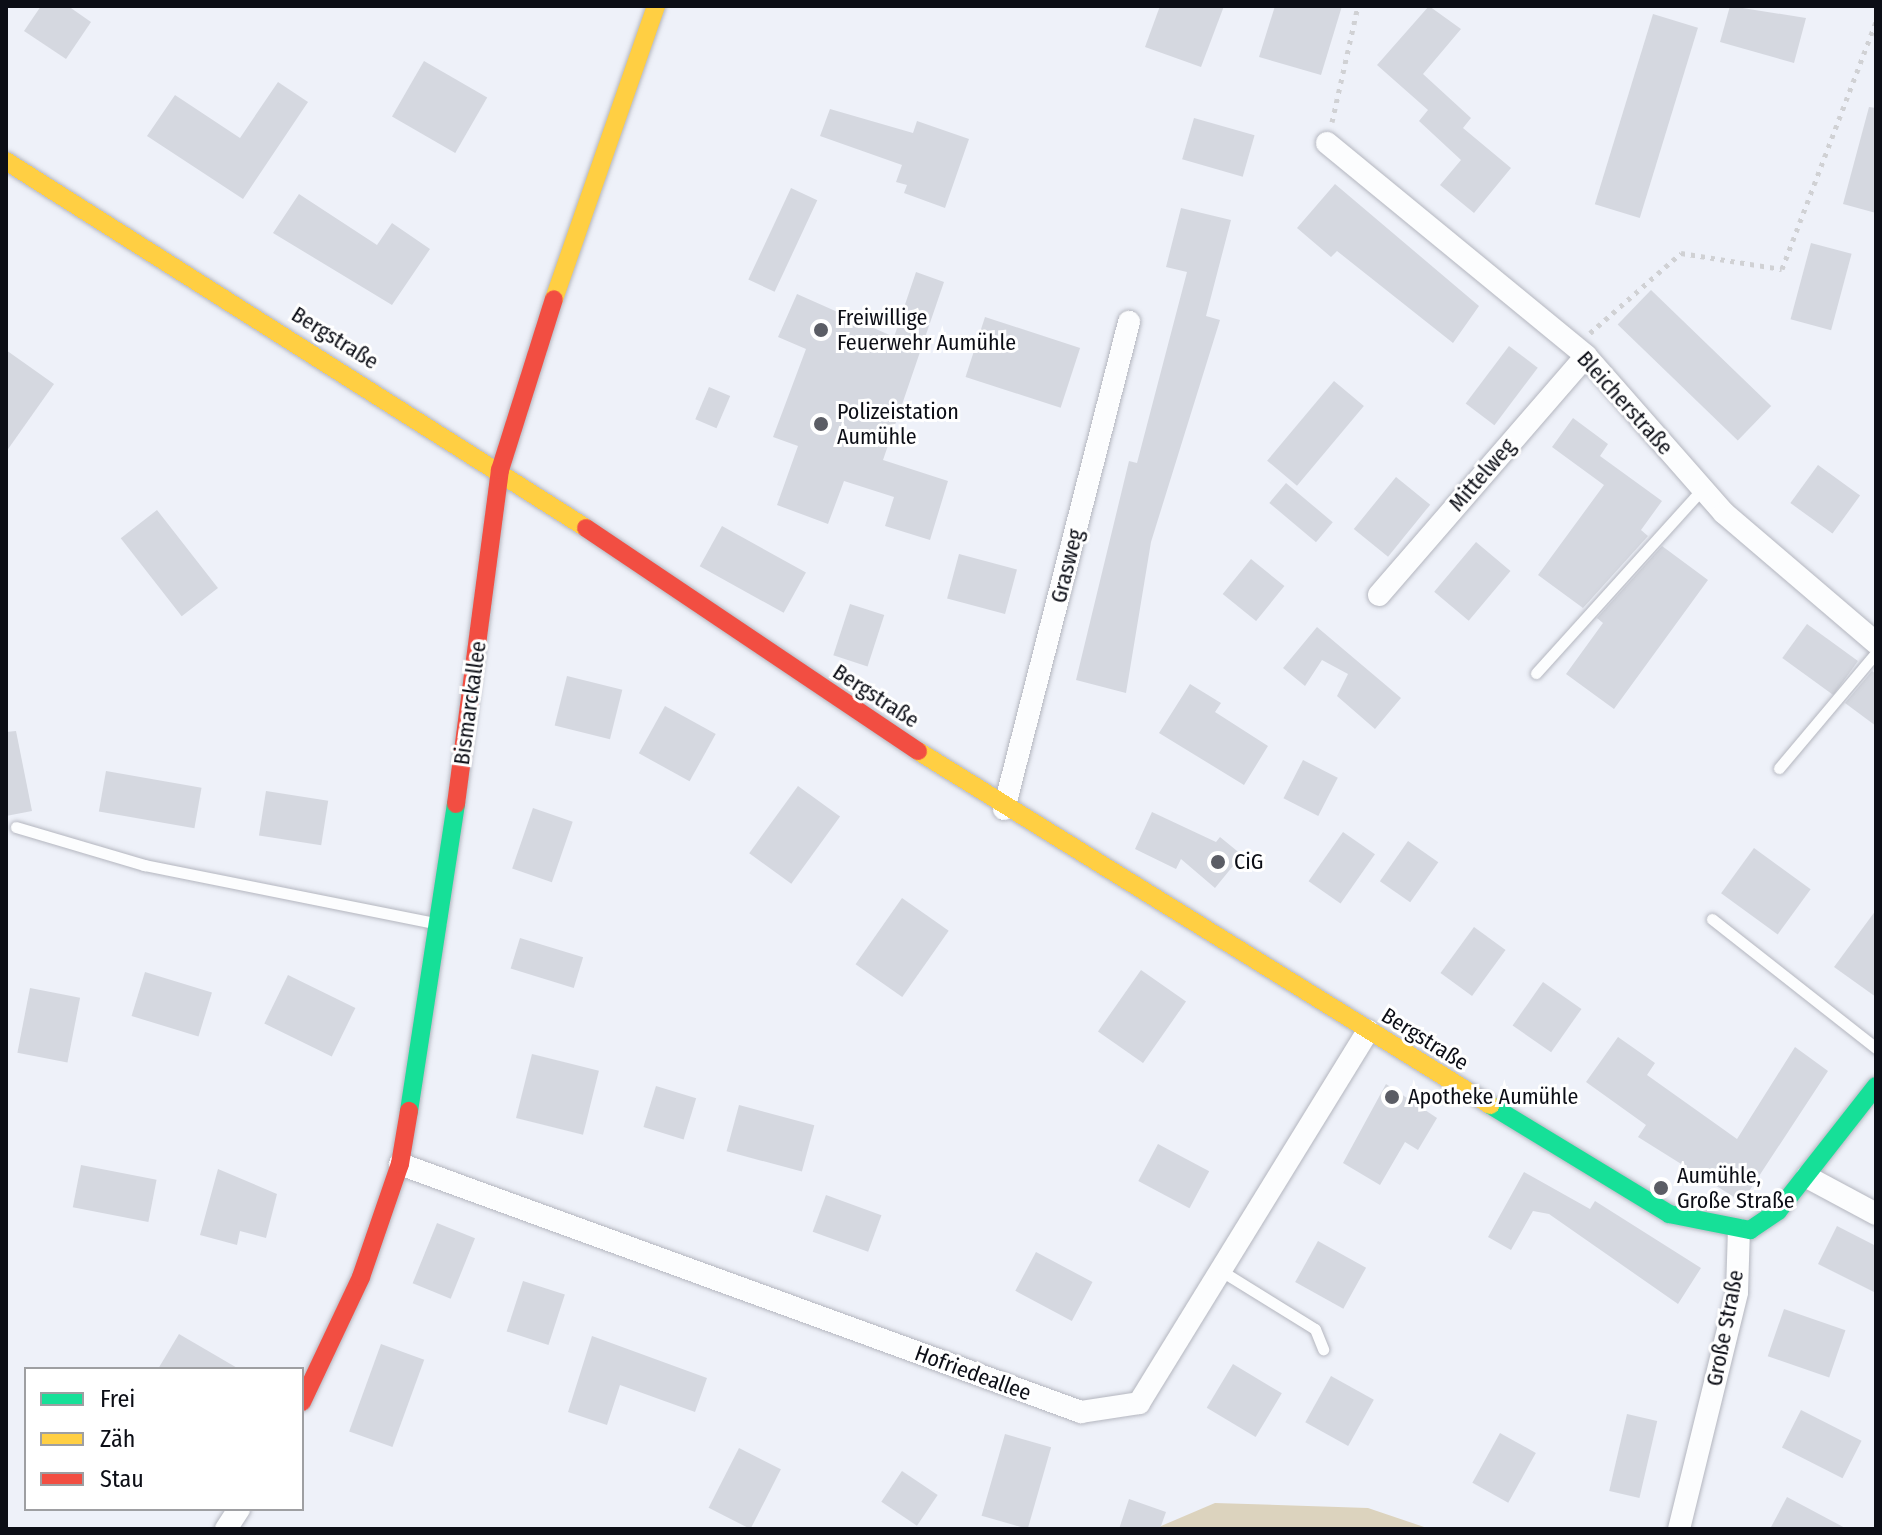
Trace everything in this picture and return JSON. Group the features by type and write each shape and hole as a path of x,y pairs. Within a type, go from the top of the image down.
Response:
{"street":[{"name":"Bismarckallee","path":"304,1398 361,1277 400,1164 440,924 500,470 607,131 656,6"},
{"name":"Bleicherstraße","path":"1327,143 1580,351 1702,489 1876,643"},
{"name":"Bergstraße","path":"6,161 500,470 1004,809 1669,1214 1739,1230"},
{"name":"Grasweg","path":"1004,809 1129,322"},
{"name":"Mittelweg","path":"1379,595 1580,351"},
{"name":"Hofriedeallee","path":"400,1164 1081,1412 1139,1403 1223,1272 1368,1031"},
{"path":"1739,1230 1778,1211 1876,1086"},
{"path":"1807,1177 1876,1214"},
{"name":"Große Straße","path":"1679,1529 1737,1292 1739,1230"},
{"path":"226,1529 238,1511"}],"lane":[{"path":"1536,673 1702,489"},
{"path":"1779,768 1876,653"},
{"path":"16,827 144,865 440,924"},
{"path":"1712,919 1876,1048"},
{"path":"1223,1272 1315,1329 1323,1349"}],"path":[{"path":"1327,143 1358,6"},
{"path":"1580,351 1681,253 1782,269 1876,21"}],"shaded area":[{"path":"1215,1503 1368,1508 1430,1529 1154,1529"}],"building":[{"path":"41,6 68,6 91,22 66,59 24,31"},
{"path":"1160,6 1224,6 1201,67 1145,47"},
{"path":"1275,6 1342,6 1321,75 1259,57"},
{"path":"1429,6 1461,29 1423,74 1471,118 1463,128 1511,168 1474,213 1440,185 1461,160 1419,121 1428,110 1377,65"},
{"path":"1730,6 1806,18 1794,63 1720,42"},
{"path":"1653,14 1698,28 1640,218 1595,204"},
{"path":"424,61 487,98 455,153 392,116"},
{"path":"278,82 308,102 243,199 147,136 175,95 240,138"},
{"path":"1869,107 1876,108 1876,213 1843,204"},
{"path":"830,109 913,133 917,121 969,139 945,208 904,193 907,185 896,182 902,165 820,136"},
{"path":"1194,118 1255,135 1243,177 1182,159"},
{"path":"1335,184 1479,306 1453,343 1337,251 1331,257 1297,228"},
{"path":"791,188 817,200 775,292 748,280"},
{"path":"299,194 377,245 392,223 430,249 392,305 273,233"},
{"path":"1181,208 1231,220 1206,316 1220,320 1151,542 1126,693 1076,680 1129,461 1137,463 1187,272 1166,267"},
{"path":"1811,243 1852,254 1831,330 1791,319"},
{"path":"916,272 944,282 883,460 948,481 930,540 885,526 894,497 844,481 828,524 777,505 798,446 773,437 806,349 778,337 797,294 894,337"},
{"path":"1651,290 1771,406 1738,441 1618,325"},
{"path":"985,317 1080,348 1061,408 966,377"},
{"path":"1509,346 1538,368 1494,425 1466,404"},
{"path":"6,350 54,384 6,452"},
{"path":"1334,381 1364,406 1297,486 1267,461"},
{"path":"709,387 730,396 716,428 695,419"},
{"path":"1573,418 1608,444 1600,456 1662,501 1641,530 1648,536 1583,608 1538,575 1604,485 1552,447"},
{"path":"1818,465 1860,496 1832,534 1790,503"},
{"path":"1396,477 1430,505 1388,557 1354,529"},
{"path":"1286,483 1333,522 1316,542 1269,503"},
{"path":"157,510 218,588 182,616 121,538"},
{"path":"722,526 806,573 784,613 700,566"},
{"path":"1476,542 1510,571 1469,621 1434,592"},
{"path":"1662,546 1708,580 1614,709 1566,674 1603,623 1597,618"},
{"path":"959,554 1017,570 1005,614 947,598"},
{"path":"1251,559 1284,586 1256,621 1223,594"},
{"path":"850,604 884,615 868,666 833,655"},
{"path":"1807,624 1858,661 1833,695 1782,658"},
{"path":"1317,627 1401,698 1375,729 1337,696 1348,674 1322,660 1305,686 1283,668"},
{"path":"1872,671 1876,674 1876,726 1845,703"},
{"path":"567,676 622,690 610,739 555,725"},
{"path":"1190,684 1221,703 1215,712 1268,746 1244,785 1159,733"},
{"path":"665,706 716,734 690,781 639,753"},
{"path":"16,731 32,811 6,816 6,732"},
{"path":"1303,760 1338,778 1318,816 1283,798"},
{"path":"106,771 202,788 194,828 99,811"},
{"path":"798,786 840,817 791,884 749,853"},
{"path":"266,791 328,801 321,845 259,835"},
{"path":"533,808 573,822 552,882 512,869"},
{"path":"1152,812 1216,842 1220,837 1242,855 1215,888 1181,859 1176,869 1135,849"},
{"path":"1343,832 1375,854 1341,904 1309,881"},
{"path":"1408,841 1438,862 1410,902 1380,881"},
{"path":"1754,848 1811,889 1778,934 1721,893"},
{"path":"902,898 949,931 902,997 856,964"},
{"path":"1876,910 1876,997 1834,967"},
{"path":"1474,927 1506,950 1472,996 1440,973"},
{"path":"520,938 583,957 574,988 511,969"},
{"path":"1141,970 1186,1002 1143,1063 1098,1031"},
{"path":"145,972 212,992 198,1036 132,1016"},
{"path":"288,975 355,1008 332,1056 264,1024"},
{"path":"1543,982 1582,1009 1551,1052 1513,1025"},
{"path":"30,988 80,998 67,1063 17,1053"},
{"path":"1618,1037 1655,1063 1647,1075 1737,1139 1795,1047 1828,1071 1742,1202 1638,1137 1646,1125 1586,1082"},
{"path":"532,1054 599,1071 583,1135 516,1118"},
{"path":"1386,1084 1437,1118 1418,1150 1405,1142 1380,1185 1343,1163"},
{"path":"656,1086 696,1098 684,1139 643,1127"},
{"path":"739,1105 814,1125 802,1172 727,1151"},
{"path":"1158,1144 1209,1171 1189,1208 1138,1181"},
{"path":"81,1165 157,1180 148,1222 73,1207"},
{"path":"218,1169 277,1194 266,1238 240,1231 237,1245 200,1235"},
{"path":"1524,1172 1590,1209 1595,1201 1701,1268 1678,1304 1549,1214 1533,1211 1511,1250 1488,1237"},
{"path":"826,1195 881,1215 868,1252 813,1232"},
{"path":"437,1223 475,1238 451,1299 413,1283"},
{"path":"1837,1226 1876,1246 1876,1293 1818,1264"},
{"path":"1318,1241 1366,1268 1343,1309 1295,1282"},
{"path":"1036,1252 1093,1282 1072,1321 1015,1291"},
{"path":"523,1281 565,1295 548,1345 507,1331"},
{"path":"1784,1309 1845,1330 1829,1377 1768,1356"},
{"path":"179,1334 236,1367 159,1367"},
{"path":"592,1336 707,1378 695,1412 620,1385 607,1425 568,1412"},
{"path":"381,1344 424,1360 392,1447 349,1431"},
{"path":"1233,1364 1282,1393 1256,1437 1207,1408"},
{"path":"1331,1376 1374,1400 1348,1446 1305,1422"},
{"path":"1801,1410 1862,1441 1843,1478 1782,1447"},
{"path":"1627,1414 1657,1421 1639,1498 1609,1491"},
{"path":"1500,1433 1536,1453 1508,1503 1472,1483"},
{"path":"1005,1434 1051,1447 1028,1529 982,1516"},
{"path":"739,1448 781,1469 750,1529 709,1508"},
{"path":"902,1471 938,1495 917,1526 881,1502"},
{"path":"1787,1497 1847,1529 1770,1529"},
{"path":"1129,1499 1166,1512 1160,1529 1119,1529"}],"traffic: fast":[{"path":"409,1111 456,804"},
{"path":"1490,1105 1669,1214 1750,1230 1778,1211 1876,1086"}],"traffic: slow":[{"path":"554,299 656,6"},
{"path":"6,161 586,528"},
{"path":"918,751 1490,1105"}],"traffic: jam":[{"path":"456,804 500,470 554,299"},
{"path":"586,528 918,751"},
{"path":"304,1398 361,1277 400,1164 409,1111"}],"place":[{"name":"Freiwillige Feuerwehr Aumühle","path":"821,330"},
{"name":"Polizeistation Aumühle","path":"821,424"},
{"name":"CiG","path":"1218,862"},
{"name":"Apotheke Aumühle","path":"1392,1097"},
{"name":"Aumühle, Große Straße","path":"1661,1188"}]}
